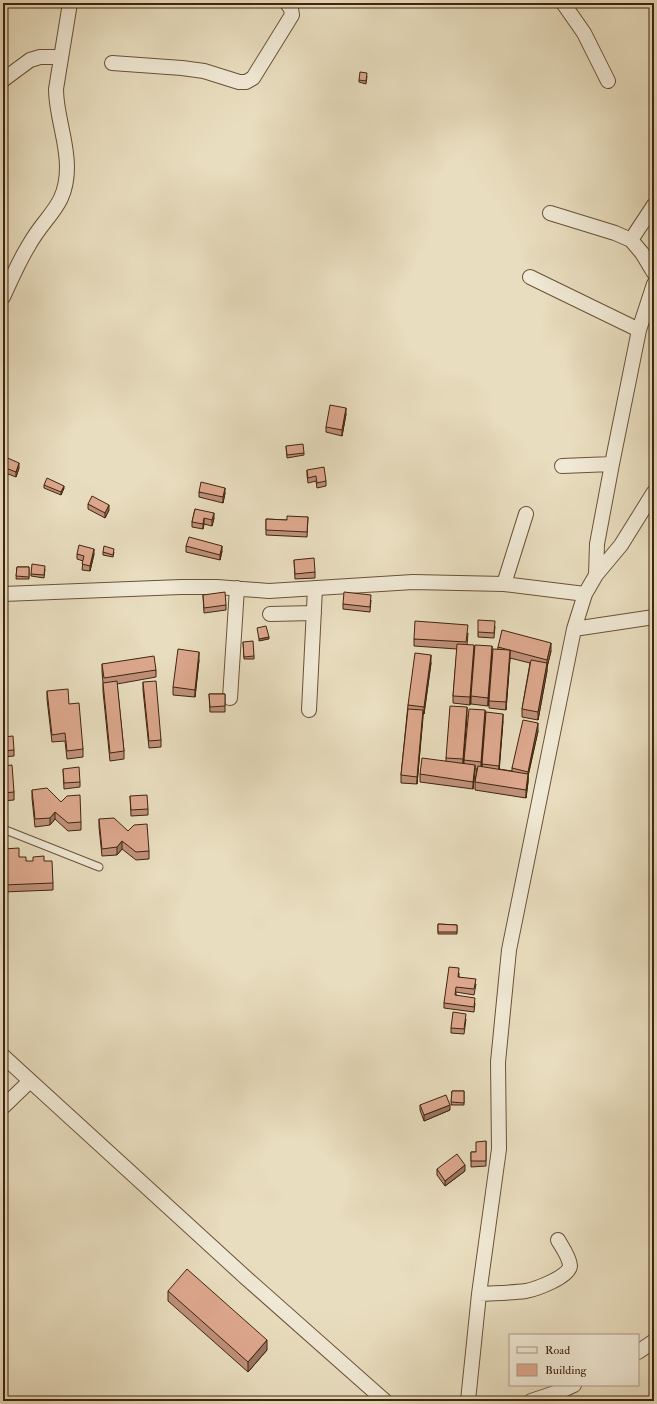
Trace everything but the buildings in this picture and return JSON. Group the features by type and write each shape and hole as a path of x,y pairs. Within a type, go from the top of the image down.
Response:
{"street":[{"path":"3,297 29,244 58,206 66,186 67,167 65,140 56,101 56,89 70,3"},
{"path":"112,63 182,68 204,72 240,82 246,82 253,78 292,15 291,9 287,3"},
{"path":"563,3 584,33 608,81"},
{"path":"3,80 30,60 40,57 60,57"},
{"path":"631,240 654,205"},
{"path":"550,212 615,233 631,240 642,253 654,273"},
{"path":"530,276 639,330"},
{"path":"596,575 597,544 612,464 639,330 654,284"},
{"path":"562,466 612,464"},
{"path":"468,1401 479,1294 499,1149 498,1062 509,950 574,629 585,594 596,575 621,545 654,492"},
{"path":"504,584 526,514"},
{"path":"3,594 181,587 237,588 269,591 413,582 504,584 585,594"},
{"path":"230,698 237,588"},
{"path":"310,710 316,588"},
{"path":"270,614 314,613"},
{"path":"574,629 654,617"},
{"path":"3,1056 245,1277 385,1401"},
{"path":"3,1107 30,1081"},
{"path":"479,1294 526,1291 564,1275 569,1271 570,1264 558,1240"},
{"path":"639,1351 654,1341"},
{"path":"531,1401 572,1386"}],"lane":[{"path":"3,829 98,867"}]}
